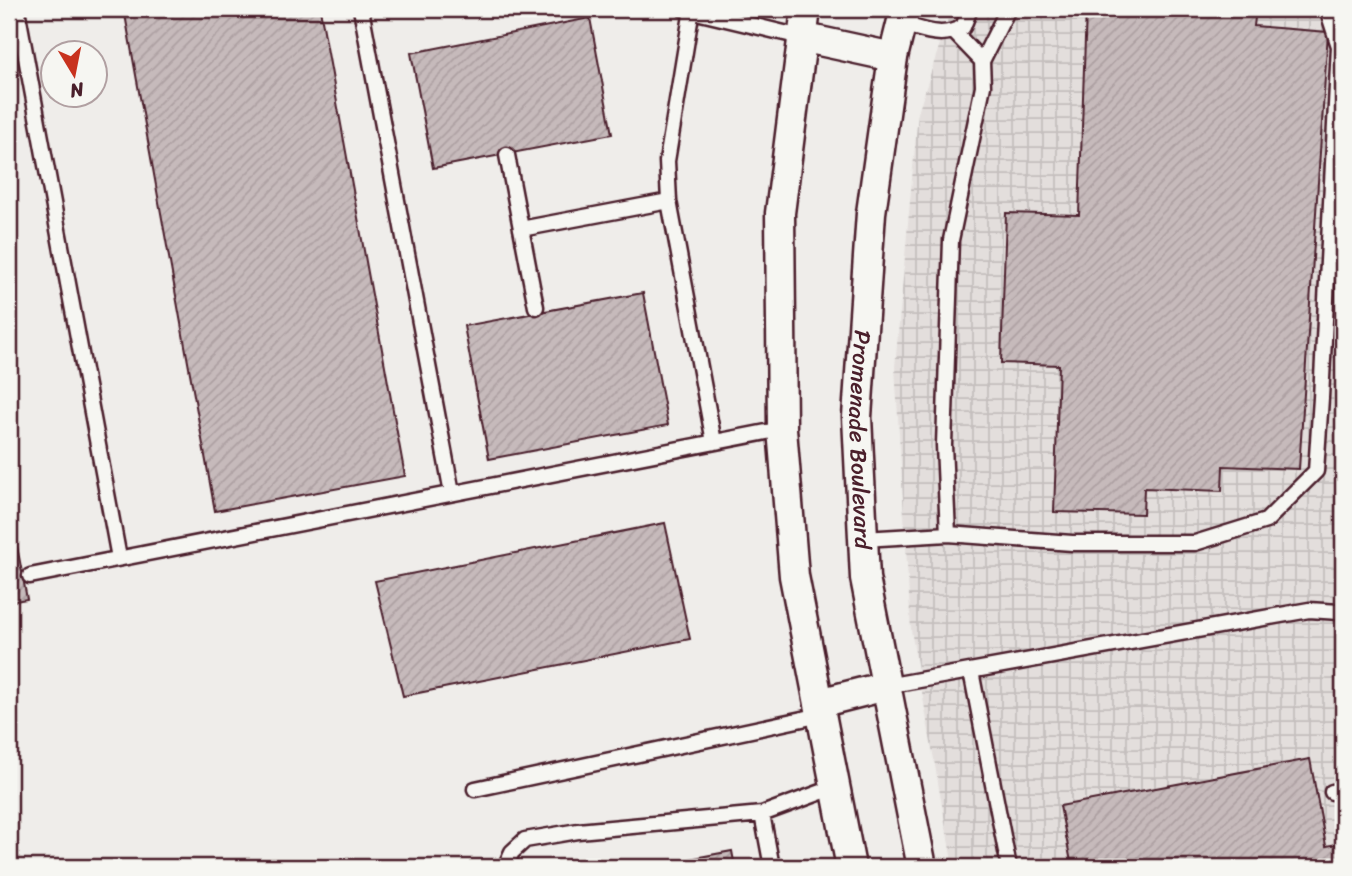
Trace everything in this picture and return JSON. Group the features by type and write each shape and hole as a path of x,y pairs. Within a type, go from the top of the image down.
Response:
{"street":[{"path":"806,9 780,213 782,429 794,576 851,867"},
{"name":"Promenade Boulevard","path":"903,16 893,57 871,213 857,417 865,578 922,867"},
{"path":"802,37 893,57"},
{"path":"820,709 886,686"}],"lane":[{"path":"17,9 120,558"},
{"path":"361,9 452,494"},
{"path":"714,442 669,201 667,160 689,9 802,37"},
{"path":"903,16 934,33 951,34 963,27 970,9"},
{"path":"948,534 944,445 951,240 982,86 982,61 1008,9"},
{"path":"863,539 948,534 1072,543 1195,544 1266,521 1315,471 1339,47 1327,9"},
{"path":"954,32 982,61"},
{"path":"507,155 536,307"},
{"path":"521,229 669,201"},
{"path":"30,576 782,429"},
{"path":"886,686 1309,610 1343,614"},
{"path":"971,671 1009,867"},
{"path":"475,789 820,709"},
{"path":"508,867 512,852 525,840 578,831 762,814 835,787"},
{"path":"762,814 772,867"}],"shaded area":[{"path":"951,9 1343,9 1343,867 953,867 911,630 895,367 918,113"}],"building":[{"path":"124,9 320,9 405,476 215,511"},
{"path":"1086,9 1256,9 1254,26 1328,32 1299,469 1223,466 1222,491 1144,488 1143,514 1054,512 1059,365 1001,363 1006,213 1079,215"},
{"path":"590,18 612,134 433,168 411,53"},
{"path":"643,293 668,425 489,459 464,326"},
{"path":"9,504 27,599 9,602"},
{"path":"665,523 690,639 403,696 375,581"},
{"path":"1310,759 1326,846 1343,843 1343,867 1072,867 1060,806"},
{"path":"732,851 735,867 646,867"}]}
